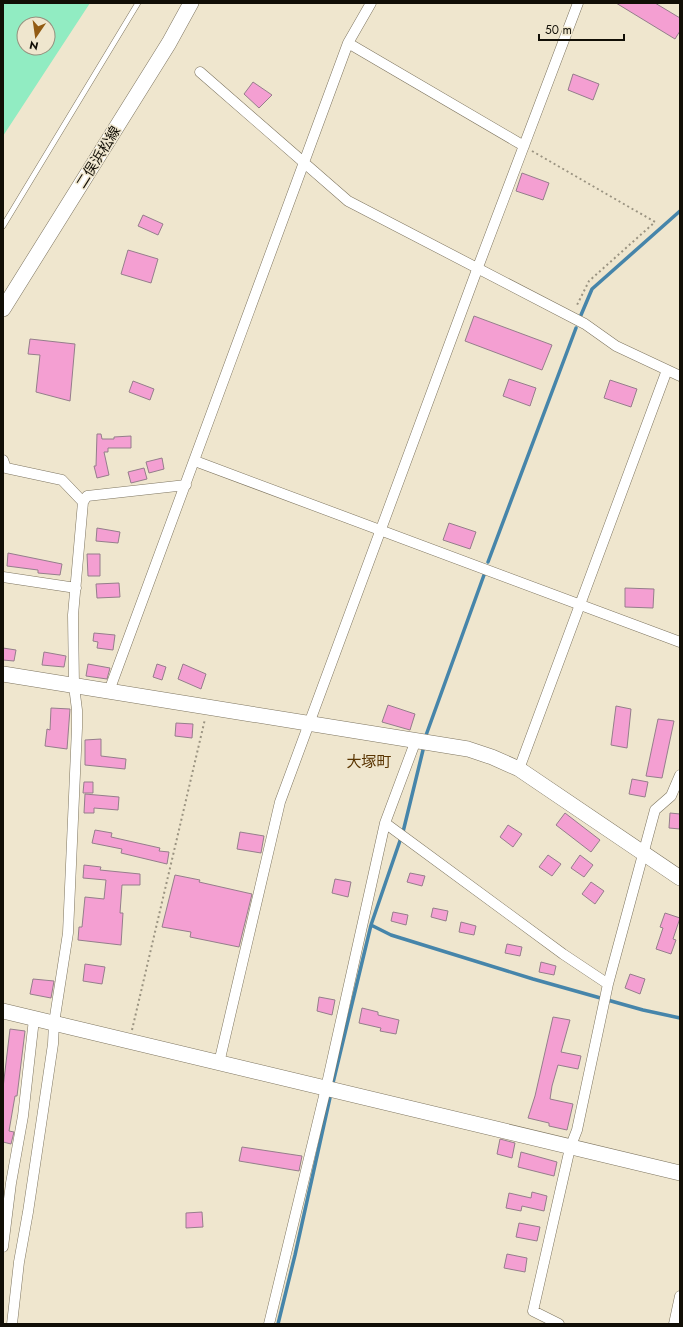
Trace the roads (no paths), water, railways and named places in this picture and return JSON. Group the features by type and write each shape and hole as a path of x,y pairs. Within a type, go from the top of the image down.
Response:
{"street":[{"name":"二俣浜松線","path":"3,309 169,43 191,3"},
{"path":"110,691 348,43 371,3"},
{"path":"218,1062 280,802 382,530 478,267 578,3"},
{"path":"348,43 524,146"},
{"path":"200,72 348,201 478,267 571,317 616,346 680,376"},
{"path":"519,769 667,370"},
{"path":"3,460 6,468 62,480 84,502"},
{"path":"195,461 680,642"},
{"path":"12,1324 19,1262 53,1044 54,1022 68,932 78,728 74,686 73,615 84,502 87,496 186,486"},
{"path":"3,577 76,588"},
{"path":"3,674 309,722 468,749 492,757 519,769 680,878"},
{"path":"269,1324 326,1088 384,823 416,740"},
{"path":"559,1324 533,1311 570,1148 577,1130 608,984 643,853 656,810 671,796 680,775"},
{"path":"384,823 558,950 608,984"},
{"path":"3,1011 34,1019 54,1022 129,1043 218,1062 570,1148 680,1173"},
{"path":"3,1247 7,1183 23,1116 34,1019"},
{"path":"674,1324 679,1301"}],"lane":[{"path":"3,226 138,3"}],"waterway":[{"path":"581,315 592,289 680,211"},
{"path":"488,562 576,328"},
{"path":"425,738 484,575"},
{"path":"332,1087 371,925 403,832 424,746"},
{"path":"371,925 391,935 533,979 643,1010 680,1018"},
{"path":"278,1324 331,1093"}],"district":[{"name":"大塚町","path":"369,762"}]}
